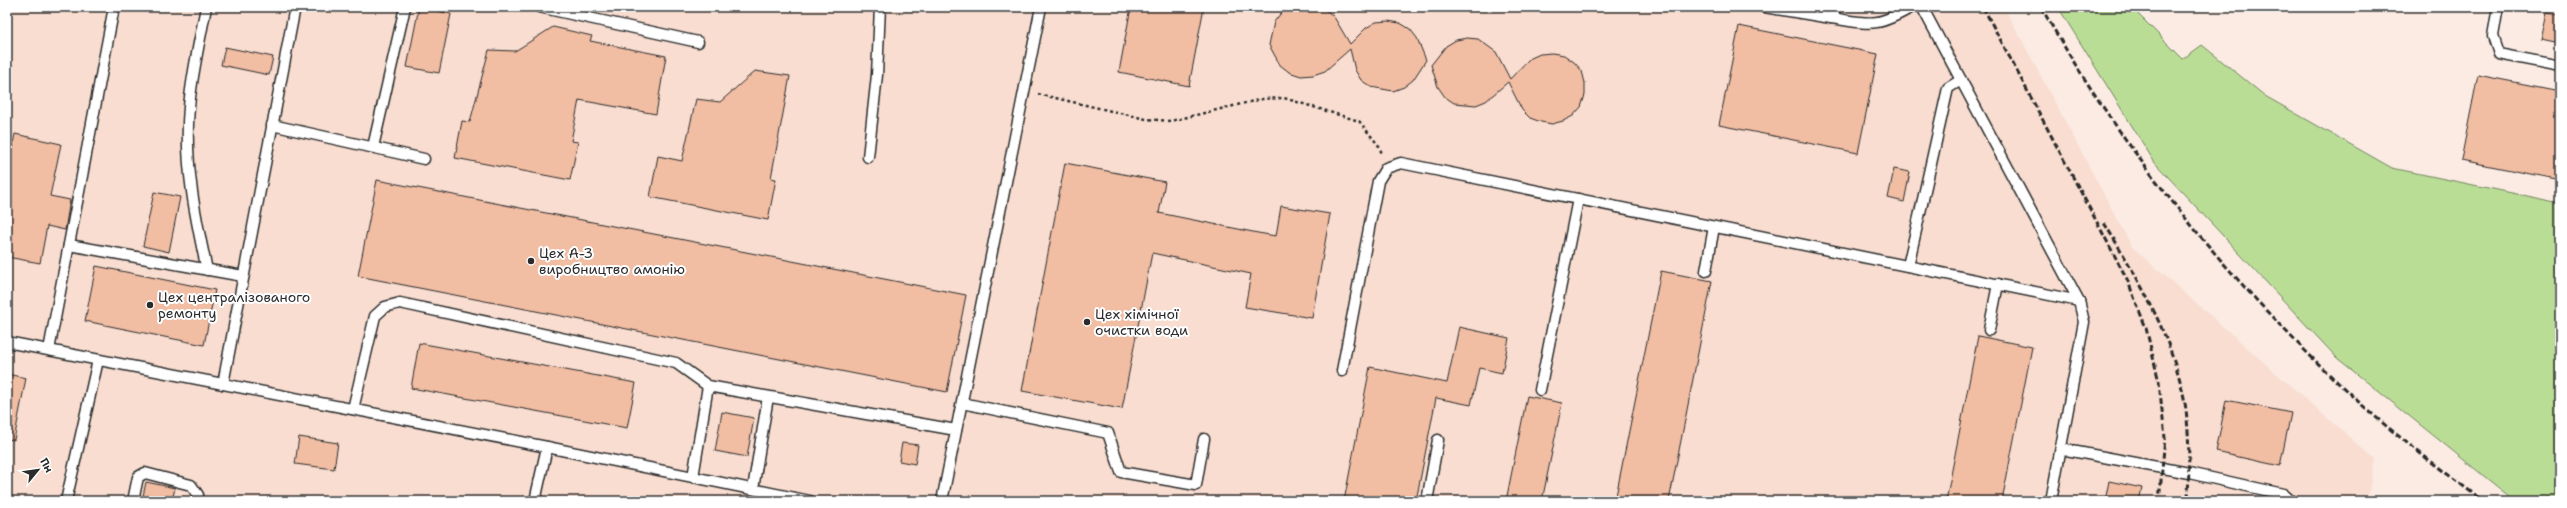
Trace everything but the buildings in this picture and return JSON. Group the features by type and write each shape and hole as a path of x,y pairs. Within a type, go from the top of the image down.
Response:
{"lane":[{"path":"49,350 114,7"},
{"path":"206,7 189,107 189,168 194,212 207,270"},
{"path":"223,384 295,7"},
{"path":"373,147 405,7"},
{"path":"539,7 698,42"},
{"path":"868,157 877,76 880,7"},
{"path":"942,501 1040,7"},
{"path":"1764,7 1874,25 1892,18 1912,7"},
{"path":"1831,18 1836,7"},
{"path":"1922,7 2079,301 2084,322 2051,501"},
{"path":"2498,7 2493,36 2499,54 2560,66"},
{"path":"1908,266 1948,88 1961,80"},
{"path":"272,125 424,159"},
{"path":"1342,371 1378,181 1386,168 1401,163 2079,301"},
{"path":"1540,390 1578,199"},
{"path":"1706,271 1714,227"},
{"path":"69,245 243,276"},
{"path":"1990,330 1998,284"},
{"path":"353,409 375,316 385,307 400,304 676,363 708,386 956,430"},
{"path":"7,342 547,446 810,501"},
{"path":"66,501 98,360"},
{"path":"693,477 708,386"},
{"path":"753,489 768,396"},
{"path":"962,403 1108,433 1121,472 1196,485 1204,440"},
{"path":"1427,501 1438,440"},
{"path":"535,501 547,446"},
{"path":"2061,449 2189,473 2282,494 2291,501"},
{"path":"132,501 138,476 145,473 191,485 198,495 197,501"}],"path":[{"path":"1024,90 1146,119 1171,122 1262,99 1284,98 1359,121 1379,146 1386,168"}],"shaded area":[{"path":"7,7 2004,7 2132,247 2375,460 2367,501 7,501"}],"green space":[{"path":"2058,7 2131,7 2183,59 2202,45 2265,96 2392,168 2560,203 2560,501 2515,501 2337,358 2155,163"}],"railway":[{"path":"1983,7 2127,279 2146,328 2159,382 2165,438 2159,501"},
{"path":"2041,7 2074,62 2146,168 2227,268 2315,361 2376,418 2483,501"},
{"path":"2104,223 2142,287 2163,332 2180,379 2188,427 2188,501"}],"place":[{"name":"Цех А-3 виробництво амонію","path":"531,261"},
{"name":"Цех централізованого ремонту","path":"150,305"},
{"name":"Цех хімічної очистки води","path":"1087,322"}]}
